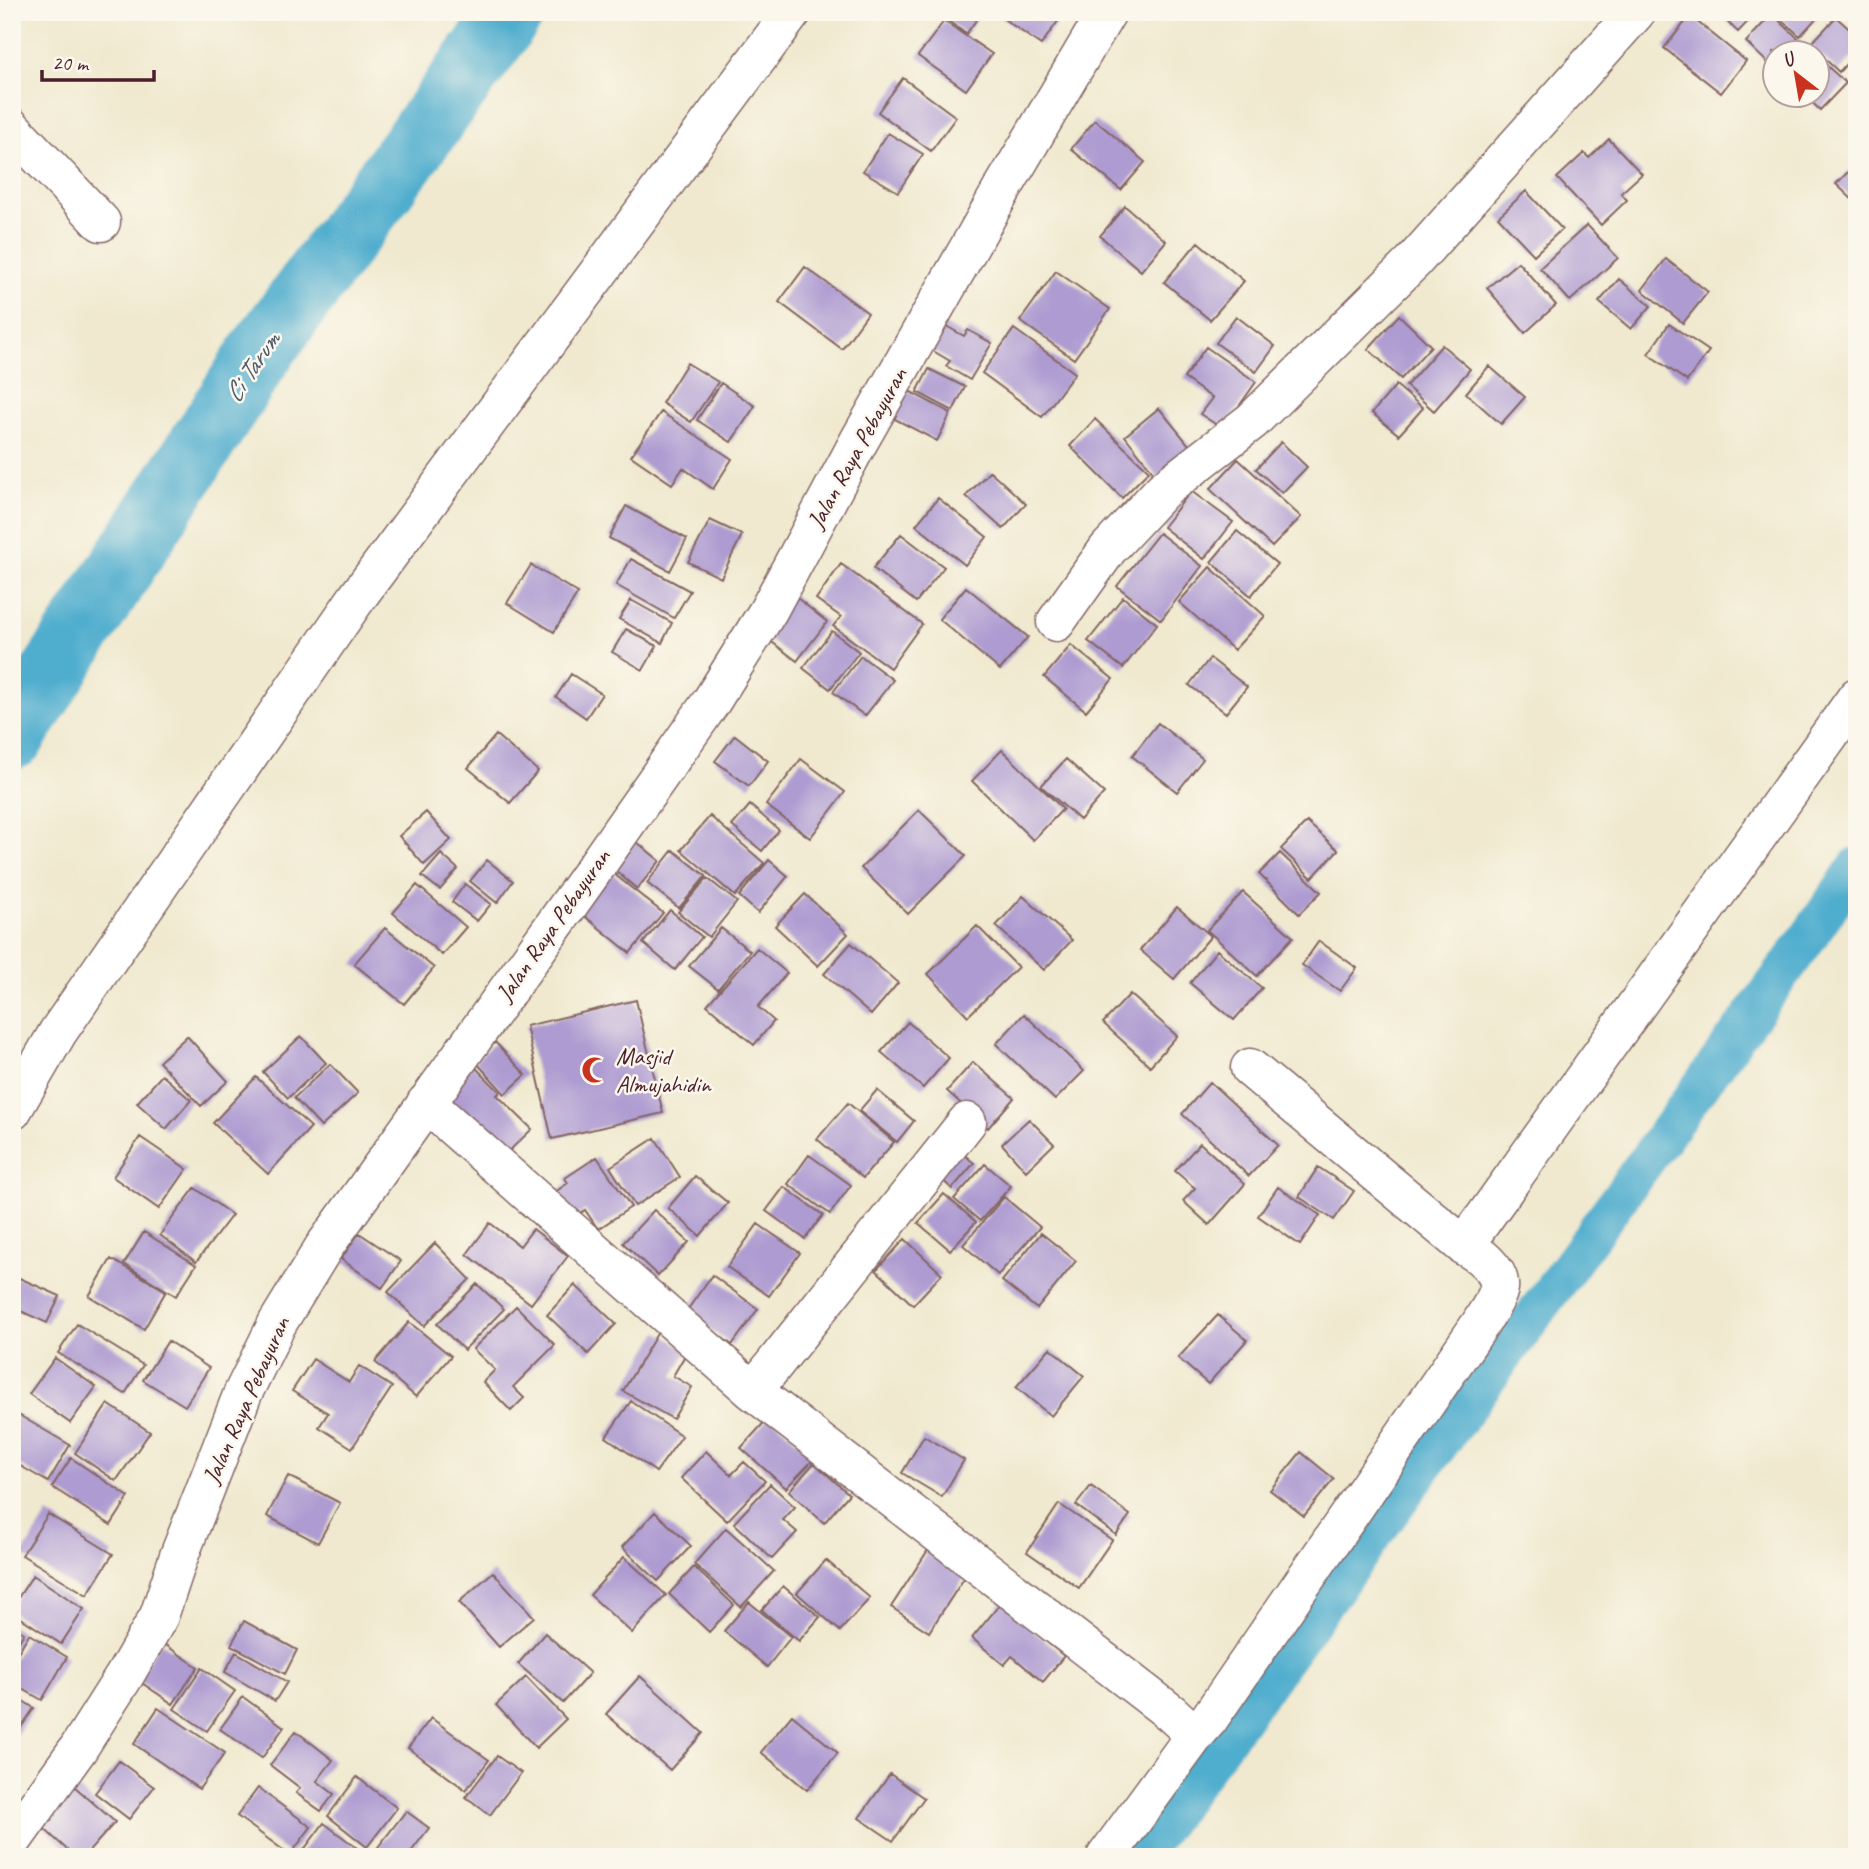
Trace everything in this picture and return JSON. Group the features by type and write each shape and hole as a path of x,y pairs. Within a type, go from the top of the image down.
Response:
{"street":[{"path":"12,1111 58,1032 356,599 792,12"},
{"name":"Jalan Raya Pebayuran","path":"12,1841 85,1738 159,1616 179,1556 243,1393 276,1324 324,1247 671,758 768,611 866,429 1006,182 1107,12"},
{"path":"1056,622 1108,549 1163,490 1252,421 1413,262 1636,12"},
{"path":"12,128 102,222"},
{"path":"1464,1246 1857,697"},
{"path":"1106,1857 1209,1719 1481,1323 1499,1288 1497,1277 1486,1261 1464,1246 1250,1068"},
{"path":"426,1102 753,1391 1171,1713 1195,1735"},
{"path":"753,1391 967,1122"}],"building":[{"path":"936,12 982,12 966,34"},
{"path":"994,12 1054,12 1061,17 1041,45"},
{"path":"1717,12 1757,12 1738,32"},
{"path":"1773,12 1822,12 1800,36"},
{"path":"1772,14 1798,38 1760,38 1760,56 1746,42"},
{"path":"1690,16 1746,61 1721,93 1664,48"},
{"path":"1836,17 1857,36 1857,52 1839,72 1830,64 1830,38 1816,38"},
{"path":"944,21 992,54 966,90 918,56"},
{"path":"1830,69 1846,83 1830,100"},
{"path":"903,78 956,117 931,151 878,112"},
{"path":"1095,120 1145,162 1121,190 1071,149"},
{"path":"888,133 923,154 898,192 863,171"},
{"path":"1609,139 1642,174 1621,193 1627,200 1601,225 1557,178 1584,153 1589,158"},
{"path":"1857,163 1857,204 1836,184"},
{"path":"1526,191 1562,229 1534,255 1498,217"},
{"path":"1125,206 1166,241 1141,271 1100,236"},
{"path":"1587,225 1618,258 1570,301 1540,268"},
{"path":"1198,242 1244,281 1210,320 1164,282"},
{"path":"1666,259 1708,292 1683,323 1642,290"},
{"path":"1518,262 1556,305 1525,333 1487,288"},
{"path":"805,267 868,313 842,349 779,302"},
{"path":"1056,271 1110,309 1074,359 1020,321"},
{"path":"1619,279 1651,306 1631,329 1599,302"},
{"path":"1399,315 1431,346 1401,379 1368,349"},
{"path":"1236,316 1275,346 1256,372 1216,343"},
{"path":"932,318 964,336 968,330 992,343 970,380 946,366 950,361 918,342"},
{"path":"1669,324 1709,351 1687,381 1648,354"},
{"path":"1014,329 1075,373 1042,417 982,373"},
{"path":"1442,345 1470,369 1434,411 1406,386"},
{"path":"1206,347 1256,382 1223,429 1200,414 1212,398 1184,378"},
{"path":"687,363 718,382 691,422 662,403"},
{"path":"1489,366 1525,397 1501,424 1466,393"},
{"path":"929,369 965,387 953,411 917,392"},
{"path":"721,383 755,406 731,442 697,420"},
{"path":"1396,385 1423,408 1399,435 1372,413"},
{"path":"907,390 951,413 937,441 893,418"},
{"path":"1159,408 1193,450 1158,478 1125,436"},
{"path":"661,412 732,459 713,489 683,468 672,484 631,456"},
{"path":"1095,419 1149,471 1122,498 1070,446"},
{"path":"1281,442 1307,467 1282,493 1256,469"},
{"path":"1238,459 1301,517 1272,547 1210,489"},
{"path":"990,471 1026,504 1003,529 966,496"},
{"path":"1191,491 1233,522 1204,559 1163,527"},
{"path":"938,498 987,537 965,565 916,525"},
{"path":"626,506 687,539 670,571 609,538"},
{"path":"710,520 742,535 721,578 688,562"},
{"path":"1237,531 1277,564 1251,596 1211,562"},
{"path":"1159,533 1202,566 1161,620 1117,586"},
{"path":"901,534 944,567 916,602 873,568"},
{"path":"631,559 690,591 674,618 616,585"},
{"path":"841,564 922,624 890,668 833,626 841,617 816,599"},
{"path":"531,565 578,593 554,632 507,603"},
{"path":"1210,567 1265,616 1234,650 1179,602"},
{"path":"966,587 1028,637 1000,670 939,619"},
{"path":"791,593 827,622 797,661 760,633"},
{"path":"1123,597 1157,624 1123,668 1088,641"},
{"path":"631,600 672,623 662,643 619,619"},
{"path":"626,629 657,646 643,670 612,652"},
{"path":"832,631 859,652 830,689 803,668"},
{"path":"1071,645 1113,679 1086,711 1044,677"},
{"path":"861,656 893,680 865,716 833,692"},
{"path":"1210,658 1247,687 1226,713 1189,685"},
{"path":"571,674 602,694 586,718 556,697"},
{"path":"1158,723 1203,759 1177,792 1132,756"},
{"path":"496,735 538,771 510,803 468,768"},
{"path":"735,735 768,761 749,786 715,761"},
{"path":"1002,750 1063,809 1033,840 972,781"},
{"path":"801,759 845,792 810,838 766,805"},
{"path":"1066,759 1104,793 1080,820 1041,786"},
{"path":"750,805 779,830 762,851 732,826"},
{"path":"919,810 966,856 908,914 861,868"},
{"path":"426,812 451,840 424,865 399,836"},
{"path":"710,816 764,863 735,896 681,850"},
{"path":"1307,822 1338,850 1312,878 1281,849"},
{"path":"632,838 660,861 637,889 610,866"},
{"path":"673,850 706,876 679,908 647,883"},
{"path":"1280,853 1321,892 1299,914 1259,874"},
{"path":"441,854 458,869 440,890 422,876"},
{"path":"487,860 513,881 497,903 470,881"},
{"path":"769,860 788,876 758,913 739,896"},
{"path":"609,870 663,913 630,953 576,909"},
{"path":"707,878 737,902 709,937 678,912"},
{"path":"465,884 491,904 477,921 452,902"},
{"path":"417,885 466,927 442,955 393,913"},
{"path":"1243,892 1293,937 1257,976 1207,930"},
{"path":"805,894 848,934 818,966 775,926"},
{"path":"1023,896 1072,940 1044,970 996,926"},
{"path":"1177,907 1211,936 1174,979 1140,950"},
{"path":"670,910 702,937 675,970 643,943"},
{"path":"977,926 1018,967 968,1016 928,974"},
{"path":"385,928 434,968 404,1004 354,964"},
{"path":"721,928 750,951 718,989 689,966"},
{"path":"1319,941 1357,968 1340,991 1302,965"},
{"path":"851,943 898,983 871,1015 824,974"},
{"path":"757,948 787,973 758,1007 774,1021 754,1045 707,1005"},
{"path":"1217,950 1262,988 1234,1020 1190,983"},
{"path":"1130,994 1177,1036 1150,1066 1103,1023"},
{"name":"Masjid Almujahidin","path":"636,1000 663,1113 552,1139 526,1026"},
{"path":"1024,1014 1084,1071 1055,1100 996,1044"},
{"path":"908,1022 949,1058 923,1088 881,1052"},
{"path":"187,1036 228,1081 201,1106 159,1062"},
{"path":"301,1036 326,1063 288,1098 263,1072"},
{"path":"495,1042 526,1075 505,1094 475,1061"},
{"path":"470,1062 500,1092 497,1095 532,1129 507,1153 433,1098"},
{"path":"973,1062 1014,1098 988,1128 947,1091"},
{"path":"330,1064 358,1093 321,1127 294,1098"},
{"path":"162,1075 191,1100 166,1129 137,1103"},
{"path":"256,1077 311,1127 268,1174 213,1123"},
{"path":"1210,1082 1278,1145 1249,1176 1182,1114"},
{"path":"877,1090 914,1121 897,1142 859,1111"},
{"path":"848,1103 894,1142 863,1178 817,1139"},
{"path":"1029,1119 1054,1144 1026,1171 1002,1144"},
{"path":"140,1137 187,1169 159,1209 113,1177"},
{"path":"655,1138 680,1177 635,1206 610,1167"},
{"path":"1200,1143 1245,1184 1209,1225 1183,1201 1195,1188 1175,1171"},
{"path":"955,1147 974,1163 952,1189 934,1172"},
{"path":"809,1155 851,1185 830,1214 788,1184"},
{"path":"597,1157 631,1207 598,1229 585,1210 566,1223 548,1197 568,1183 565,1178"},
{"path":"985,1164 1011,1186 980,1221 954,1199"},
{"path":"1318,1167 1354,1191 1334,1220 1299,1197"},
{"path":"695,1176 728,1203 700,1236 668,1208"},
{"path":"784,1187 823,1215 805,1239 766,1211"},
{"path":"1278,1187 1320,1215 1300,1245 1258,1216"},
{"path":"195,1188 232,1215 196,1262 160,1235"},
{"path":"944,1194 976,1222 950,1250 918,1223"},
{"path":"1004,1197 1040,1227 998,1275 963,1245"},
{"path":"654,1210 689,1242 658,1276 623,1243"},
{"path":"490,1223 520,1246 533,1229 568,1256 531,1304 467,1254"},
{"path":"758,1224 800,1253 769,1296 727,1267"},
{"path":"144,1232 196,1265 176,1296 124,1264"},
{"path":"359,1233 401,1261 382,1288 341,1259"},
{"path":"1041,1233 1076,1261 1037,1309 1002,1281"},
{"path":"905,1239 942,1274 913,1305 876,1270"},
{"path":"435,1243 470,1279 424,1326 388,1292"},
{"path":"111,1259 166,1291 144,1329 89,1296"},
{"path":"712,1275 758,1309 732,1345 686,1312"},
{"path":"17,1277 60,1296 47,1323 12,1307 12,1287"},
{"path":"477,1284 504,1309 464,1350 437,1324"},
{"path":"575,1285 616,1324 588,1354 547,1315"},
{"path":"516,1306 555,1345 513,1387 524,1398 511,1411 483,1382 495,1370 473,1349"},
{"path":"1218,1315 1247,1340 1208,1384 1178,1358"},
{"path":"409,1322 451,1356 416,1397 375,1362"},
{"path":"77,1324 143,1365 125,1394 58,1353"},
{"path":"658,1332 688,1350 673,1376 692,1387 673,1419 623,1391"},
{"path":"168,1341 209,1368 185,1406 143,1380"},
{"path":"1050,1348 1084,1376 1051,1416 1016,1387"},
{"path":"55,1358 96,1387 70,1423 29,1394"},
{"path":"313,1359 349,1382 359,1366 392,1387 352,1448 319,1427 328,1413 292,1391"},
{"path":"631,1401 682,1436 656,1472 606,1437"},
{"path":"108,1404 150,1432 116,1481 75,1453"},
{"path":"17,1414 70,1445 48,1482 12,1461 12,1422"},
{"path":"770,1416 815,1458 786,1488 741,1448"},
{"path":"924,1436 964,1460 942,1497 902,1473"},
{"path":"706,1451 731,1475 744,1462 765,1481 727,1521 681,1478"},
{"path":"1301,1452 1334,1479 1304,1516 1270,1490"},
{"path":"71,1458 129,1497 111,1525 52,1487"},
{"path":"814,1463 849,1494 824,1523 789,1491"},
{"path":"288,1476 340,1503 318,1543 267,1516"},
{"path":"770,1484 795,1507 783,1520 797,1532 772,1559 734,1523"},
{"path":"1091,1486 1130,1515 1116,1535 1076,1505"},
{"path":"1059,1504 1112,1540 1079,1588 1027,1552"},
{"path":"655,1512 691,1546 658,1581 622,1547"},
{"path":"48,1514 113,1554 87,1595 22,1555"},
{"path":"726,1528 774,1571 741,1607 694,1564"},
{"path":"932,1544 970,1569 929,1632 891,1607"},
{"path":"624,1557 666,1595 632,1633 590,1595"},
{"path":"826,1560 870,1598 840,1631 797,1593"},
{"path":"694,1567 734,1605 709,1632 669,1594"},
{"path":"493,1572 534,1617 499,1647 459,1602"},
{"path":"33,1575 84,1609 61,1644 12,1612 12,1607"},
{"path":"783,1586 820,1617 799,1641 762,1610"},
{"path":"1010,1592 1032,1630 1064,1656 1043,1682 1012,1656 1004,1665 972,1638"},
{"path":"749,1602 791,1637 767,1667 724,1631"},
{"path":"244,1621 297,1650 285,1674 231,1645"},
{"path":"12,1626 24,1633 12,1653"},
{"path":"545,1633 590,1673 563,1703 518,1664"},
{"path":"29,1634 67,1657 42,1700 12,1683 12,1662"},
{"path":"161,1642 198,1667 173,1704 136,1679"},
{"path":"236,1652 287,1682 275,1701 225,1672"},
{"path":"202,1668 235,1691 207,1731 174,1709"},
{"path":"640,1676 703,1733 670,1770 606,1714"},
{"path":"526,1677 566,1719 536,1748 496,1705"},
{"path":"12,1694 34,1708 12,1741"},
{"path":"243,1697 284,1727 262,1758 220,1729"},
{"path":"158,1708 225,1753 199,1789 134,1744"},
{"path":"792,1715 838,1753 807,1790 761,1752"},
{"path":"431,1718 489,1760 466,1790 408,1748"},
{"path":"296,1731 333,1760 317,1781 334,1794 321,1811 296,1793 300,1788 270,1765"},
{"path":"497,1756 521,1773 490,1815 466,1797"},
{"path":"119,1761 154,1787 129,1819 95,1793"},
{"path":"890,1774 924,1798 893,1841 859,1818"},
{"path":"357,1777 397,1808 367,1847 328,1816"},
{"path":"74,1786 115,1822 84,1857 75,1857 40,1825"},
{"path":"258,1788 311,1827 290,1855 237,1816"},
{"path":"406,1811 429,1828 407,1857 382,1857 375,1851"},
{"path":"324,1823 369,1857 302,1857 300,1855"}],"waterway":[{"name":"Ci Tarum","path":"12,737 261,352 512,12"},
{"path":"1140,1857 1805,942 1857,866"}],"place":[{"name":"Masjid Almujahidin","path":"595,1070"}]}
